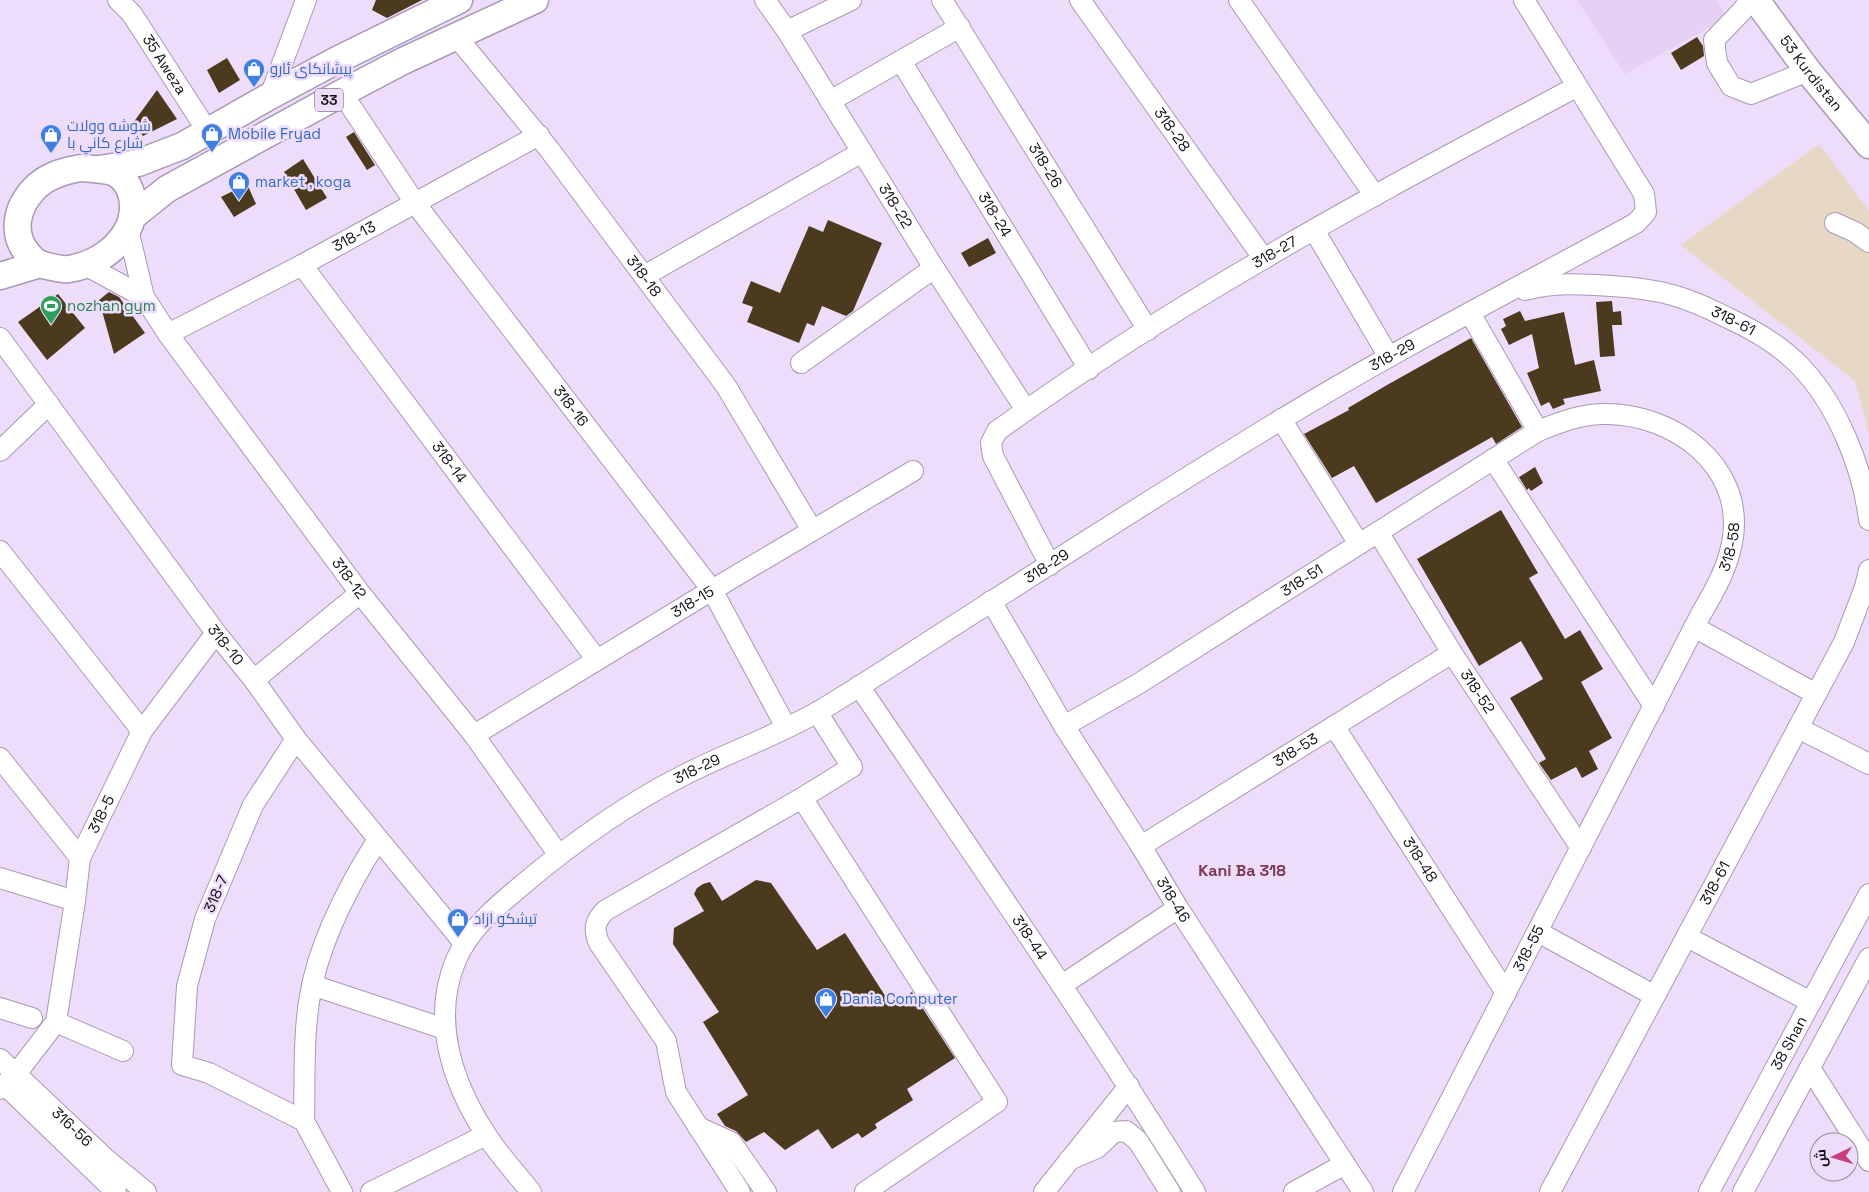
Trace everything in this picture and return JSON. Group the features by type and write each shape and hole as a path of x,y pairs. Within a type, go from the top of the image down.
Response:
{"main road":[{"name":"33","path":"130,223 134,206 130,190 124,180 114,173 81,168 64,171 48,178 34,189 9,225 17,232 22,247 31,258 40,264 69,269 85,265 110,251 130,223 167,189 342,93 456,36 535,0"},
{"name":"53 Kurdistan","path":"1756,0 1808,71 1869,145"},
{"name":"33","path":"99,170 138,163 157,157 208,132 270,96 453,2"},
{"name":"33","path":"0,276 40,264"}],"street":[{"name":"35 Aweza","path":"118,0 135,7 208,132"},
{"path":"270,96 306,0"},
{"name":"318-22","path":"765,0 787,31 934,268 1026,410"},
{"path":"787,31 851,0"},
{"name":"318-26","path":"942,0 1148,330"},
{"name":"318-28","path":"1080,0 1264,259"},
{"path":"1239,0 1375,196"},
{"path":"1524,0 1576,86"},
{"path":"1750,0 1714,40 1717,63 1731,86 1751,94 1808,71"},
{"path":"830,101 960,27"},
{"name":"318-18","path":"456,36 539,135 726,386 812,530"},
{"name":"318-24","path":"901,61 1089,369"},
{"name":"318-27","path":"1050,565 993,456 990,443 997,431 1148,330 1264,259 1576,86"},
{"name":"318-29","path":"531,1192 486,1135 461,1089 448,1050 444,1012 446,994 450,975 464,943 471,933 502,901 558,854 617,812 683,775 818,712 1281,419 1489,302 1636,223 1646,212 1644,194 1576,86"},
{"name":"318-16","path":"342,93 415,203 712,590 786,727"},
{"name":"318-13","path":"168,334 302,265 539,135"},
{"path":"644,276 862,152"},
{"name":"318-12","path":"130,223 144,297 168,334 360,593 474,735 558,854"},
{"path":"1835,223 1855,232 1869,242"},
{"path":"1314,230 1389,358"},
{"name":"318-12","path":"85,265 144,297"},
{"name":"318-14","path":"302,265 597,660"},
{"path":"801,363 934,268"},
{"name":"318-61","path":"1489,302 1512,293 1540,286 1586,284 1626,286 1687,298 1747,327 1764,337 1799,365 1825,397 1854,455 1865,492 1869,520"},
{"path":"1470,313 1538,431"},
{"name":"318-10","path":"0,338 216,633 254,680 296,738 464,943"},
{"path":"0,451 49,404"},
{"name":"318-58","path":"1538,431 1572,417 1607,414 1642,418 1660,423 1687,438 1716,466 1729,492 1732,506 1733,535 1730,555 1718,583 1654,706"},
{"path":"1281,419 1360,544"},
{"name":"318-51","path":"1064,726 1138,684 1538,431"},
{"path":"1493,459 1654,706"},
{"name":"318-15","path":"474,735 913,470"},
{"name":"318-52","path":"1378,532 1452,653 1582,848"},
{"path":"0,551 142,731"},
{"name":"318-61","path":"1550,1192 1844,642 1861,620 1869,570"},
{"path":"254,680 360,593"},
{"name":"318-46","path":"991,601 1064,726 1141,846 1178,908 1363,1192"},
{"path":"1694,627 1816,694"},
{"name":"318-5","path":"56,1022 80,858 142,731 216,633"},
{"name":"318-53","path":"1141,846 1452,653"},
{"name":"318-44","path":"858,686 1062,985 1196,1192"},
{"name":"318-55","path":"1403,1192 1654,706"},
{"path":"740,1192 676,1092 666,1042 599,943 594,930 600,915 606,910 802,798 852,766 818,712"},
{"name":"318-48","path":"1334,726 1506,993"},
{"path":"1798,728 1869,764"},
{"name":"318-7","path":"296,738 253,805 206,920 187,986 182,1065 209,1073 304,1121"},
{"path":"0,758 80,858"},
{"path":"802,798 997,1102 865,1192"},
{"path":"342,1192 304,1121 307,1024 317,963 345,897 378,839"},
{"path":"0,878 75,901"},
{"name":"38 Shan","path":"1709,1192 1869,894"},
{"path":"1062,985 1178,908"},
{"path":"1538,932 1655,996"},
{"path":"1687,937 1811,1002"},
{"name":"38 Shan","path":"1744,1192 1869,958"},
{"path":"312,985 445,1029"},
{"path":"0,1008 32,1018"},
{"path":"116,1192 7,1083 56,1022 123,1051"},
{"name":"316-56","path":"0,1059 7,1083 146,1192"},
{"path":"1810,1068 1869,1161"},
{"path":"1044,1192 1129,1086"},
{"path":"698,1127 731,1142 766,1192"},
{"path":"1069,1160 1097,1148 1114,1132 1126,1131 1138,1141 1170,1192"},
{"path":"371,1192 486,1135"},
{"path":"1294,1192 1345,1164"}],"shaded area":[{"path":"1577,0 1716,0 1728,17 1625,74"},
{"path":"1819,144 1869,211 1869,433 1855,381 1681,245"}],"building":[{"path":"376,0 422,0 387,18 372,10"},
{"path":"1697,37 1703,46 1704,56 1681,70 1671,53"},
{"path":"227,58 240,80 219,93 207,70"},
{"path":"157,90 177,119 143,136 133,123"},
{"path":"354,132 375,165 367,170 346,137"},
{"path":"303,159 327,198 306,210 284,172"},
{"name":"market , koga","path":"247,184 256,204 234,217 221,197"},
{"path":"828,220 882,243 853,311 846,316 822,306 814,326 807,323 799,343 747,322 753,307 742,303 751,281 780,293 809,226 823,232"},
{"path":"988,238 996,253 969,267 961,253"},
{"path":"109,292 119,297 145,333 114,354 99,300"},
{"name":"nozhan gym","path":"58,294 85,328 47,360 18,322"},
{"path":"1612,301 1613,312 1621,311 1622,325 1612,325 1615,356 1600,357 1596,302"},
{"path":"1520,311 1525,321 1564,312 1575,365 1594,360 1601,391 1563,399 1565,404 1553,409 1549,402 1541,406 1527,373 1539,368 1532,334 1509,345 1501,329 1506,326 1503,319"},
{"path":"1471,338 1522,427 1496,444 1492,437 1376,503 1354,466 1332,478 1304,434 1349,410 1348,408"},
{"path":"1535,467 1543,483 1531,491 1529,488 1527,490 1519,477"},
{"path":"1501,510 1538,573 1529,578 1565,639 1580,630 1603,669 1581,682 1612,738 1589,751 1598,769 1582,778 1576,767 1551,780 1539,763 1546,759 1510,698 1543,679 1521,641 1479,666 1417,559"},
{"path":"756,880 771,883 817,950 845,933 891,1005 912,992 955,1058 907,1089 913,1100 875,1124 877,1128 862,1138 858,1133 832,1149 818,1129 785,1150 764,1132 746,1142 736,1131 725,1126 717,1114 748,1095 703,1022 719,1012 673,944 674,928 704,911 694,894 697,888 703,884 710,882 722,901"}],"place":[{"name":"پیشانکای ئارو","path":"254,88"},
{"name":"Mobile Fryad","path":"212,153"},
{"name":"شوشه وولات شارع كاني با","path":"51,154"},
{"name":"market , koga","path":"239,201"},
{"name":"nozhan gym","path":"51,325"},
{"name":"تيشكو ازاد","path":"458,938"},
{"name":"Dania Computer","path":"826,1018"}],"district":[{"name":"Kani Ba 318","path":"1242,870"}]}
